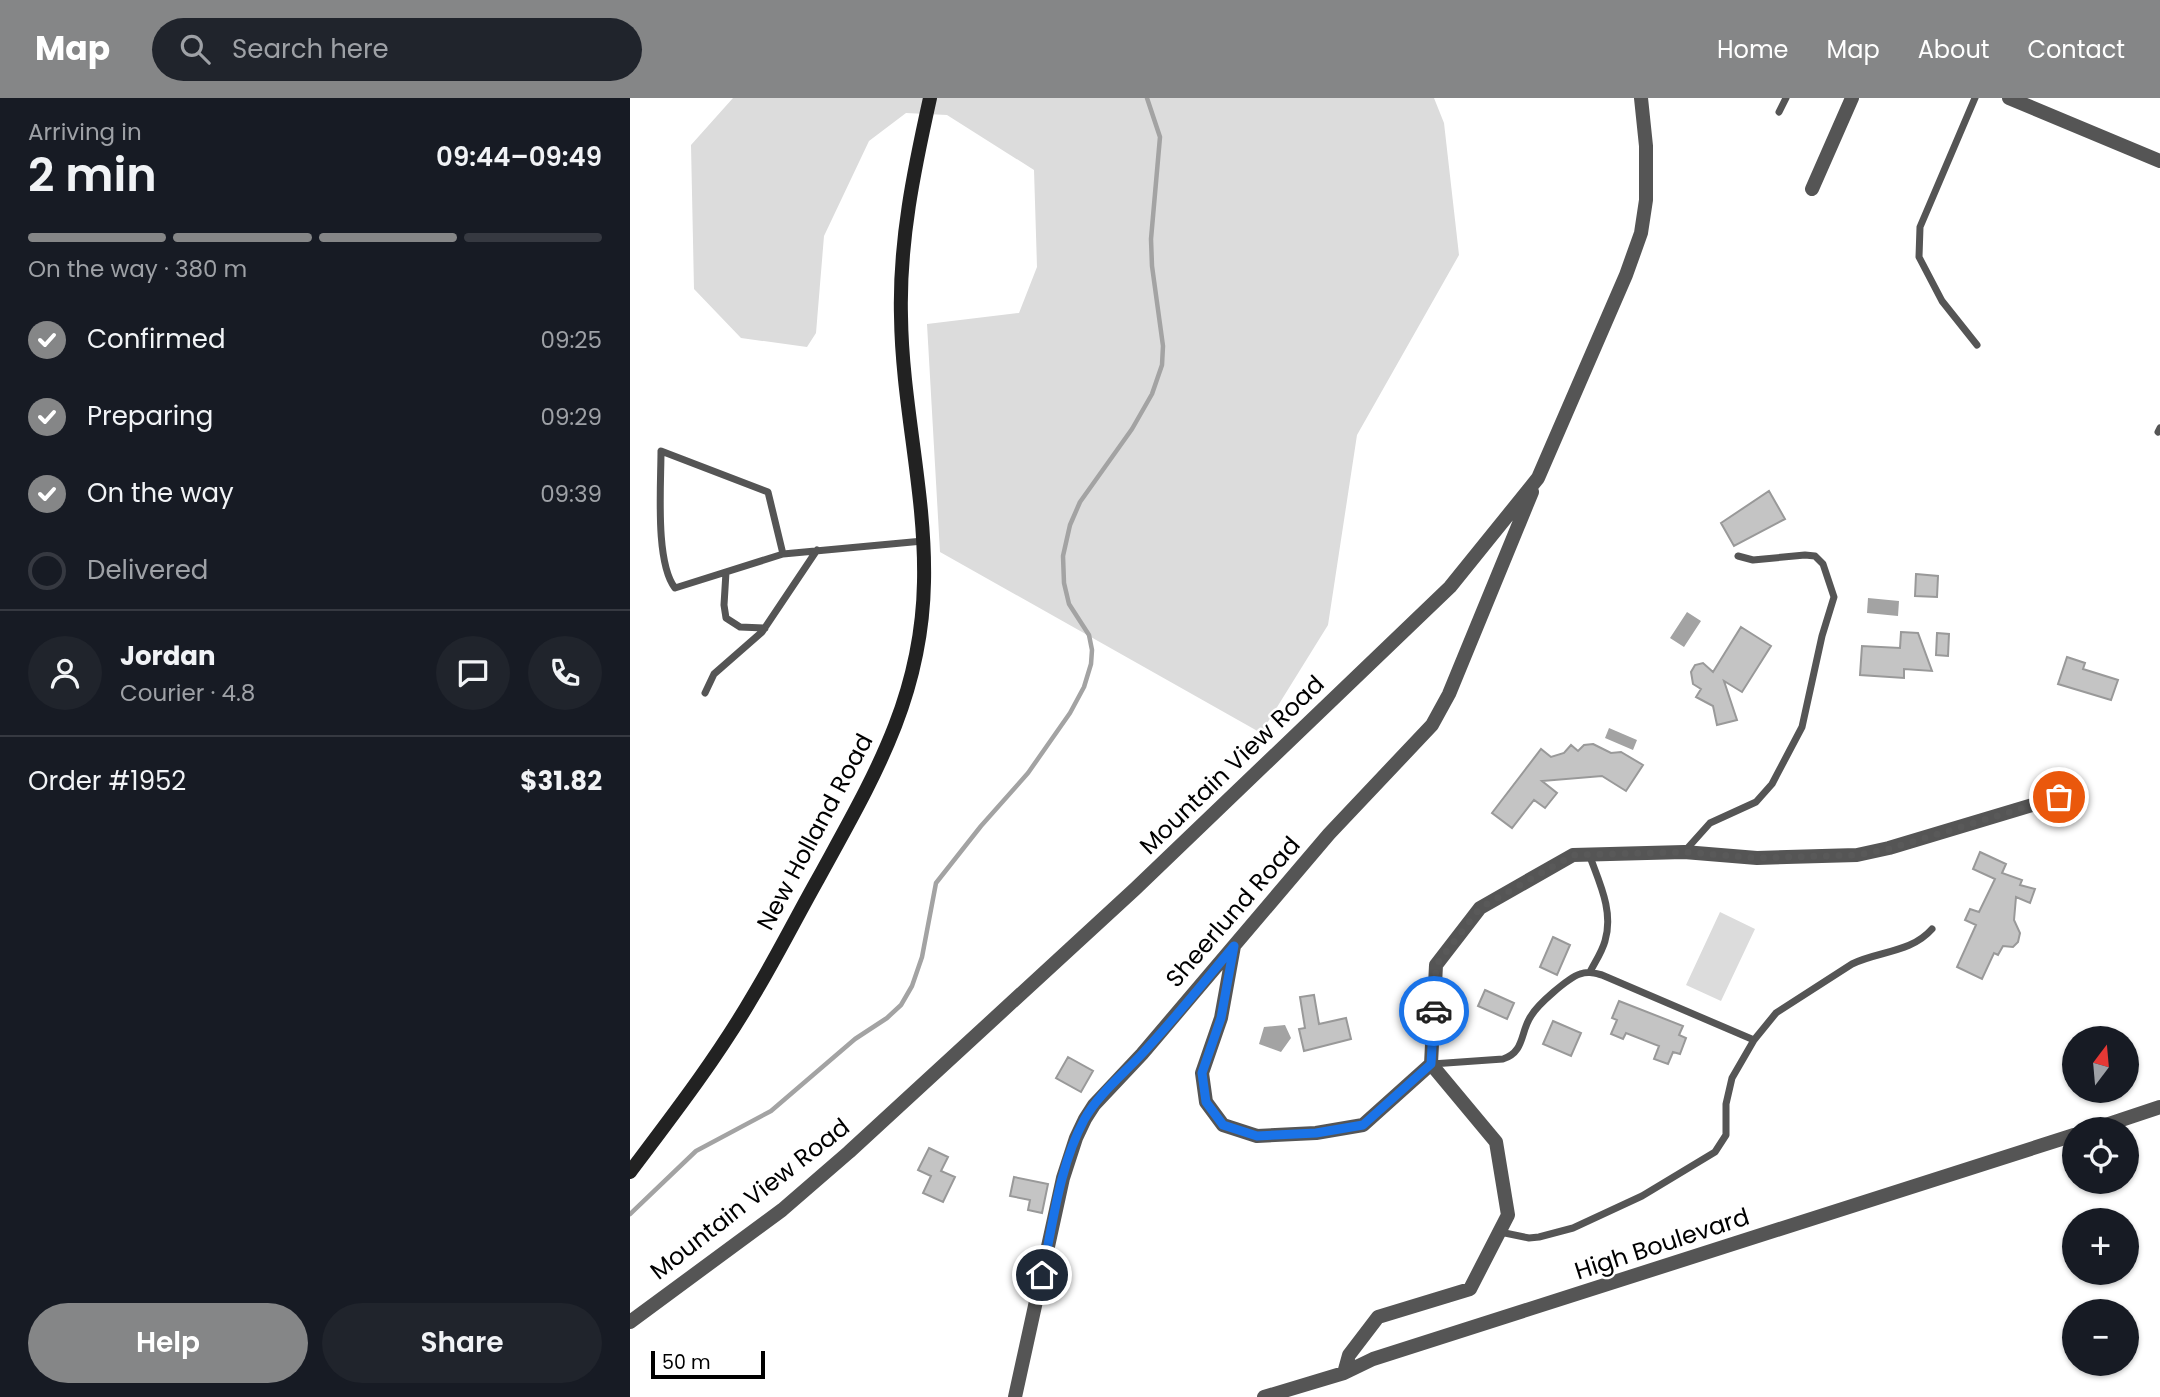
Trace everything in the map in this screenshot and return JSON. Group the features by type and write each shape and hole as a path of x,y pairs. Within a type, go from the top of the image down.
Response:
{"main road":[{"name":"New Holland Road","path":"630,1172 695,1085 754,995 863,799 890,743 911,679 920,635 924,582 923,541 907,403 901,315 902,265 910,192 930,98"}],"street":[{"name":"Mountain View Road","path":"630,1322 782,1210 824,1175 1135,889 1450,587 1538,478 1626,275 1641,233 1647,182 1641,98"},
{"path":"1812,189 1852,98"},
{"path":"2009,98 2160,161"},
{"name":"Sheerlund Road","path":"1015,1397 1063,1178 1085,1119 1094,1105 1142,1054 1329,834 1432,725 1449,694 1538,478"},
{"path":"1344,1373 1349,1355 1378,1317 1470,1289 1508,1215 1496,1142 1431,1064 1436,965 1480,908 1573,855 1684,852 1757,858 1857,855 1889,849 2059,797"},
{"path":"1234,946 1221,1018 1202,1073 1206,1102 1223,1125 1257,1136 1316,1133 1363,1125 1431,1064"},
{"path":"2130,1117 2160,1107"},
{"name":"High Boulevard","path":"1264,1397 1344,1373 1373,1359 2062,1139"}],"lane":[{"path":"1779,112 1786,98"},
{"path":"1975,98 1920,228 1919,257 1942,301 1977,345"},
{"path":"783,554 768,492 661,451 661,526 667,578 675,588 783,554 923,541"},
{"path":"705,693 714,674 765,628 817,550"},
{"path":"1684,852 1710,823 1756,802 1772,784 1802,727 1822,636 1834,597 1823,564 1815,556 1753,560 1738,556"},
{"path":"726,572 726,618 740,627 765,628"},
{"path":"1589,854 1606,900 1607,920 1605,941 1590,972"},
{"path":"1500,1231 1529,1238 1573,1228 1631,1202 1715,1152 1726,1135 1728,1090 1732,1078 1754,1040 1776,1013 1863,958 1916,943 1931,929"},
{"path":"1431,1064 1503,1059 1512,1056 1518,1051 1530,1017 1541,1003 1578,974 1590,972 1754,1040"}],"shaded area":[{"path":"733,98 1434,98 1444,123 1459,255 1357,435 1328,625 1261,733 940,552 927,324 1019,313 1037,267 1034,170 947,115 906,113 869,141 824,236 816,333 807,347 741,338 694,289 691,145"},
{"path":"1868,598 1899,601 1898,616 1867,613"},
{"path":"1687,612 1701,621 1684,647 1670,638"},
{"path":"1609,728 1637,740 1633,750 1605,738"},
{"path":"1720,912 1755,929 1721,1001 1686,985"},
{"path":"1285,1025 1291,1038 1281,1052 1259,1044 1264,1027"}],"building":[{"path":"1769,491 1785,519 1734,546 1721,523"},
{"path":"1916,574 1938,576 1937,597 1915,596"},
{"path":"1741,627 1771,646 1742,692 1724,681 1737,720 1717,725 1713,706 1696,697 1701,689 1693,684 1691,672 1695,665 1703,663 1713,672"},
{"path":"1901,632 1918,633 1932,671 1904,669 1904,678 1860,675 1862,646 1900,648"},
{"path":"1937,633 1949,634 1948,656 1936,655"},
{"path":"2067,657 2085,663 2083,669 2118,680 2111,700 2058,684"},
{"path":"1593,744 1611,753 1621,752 1643,765 1626,791 1602,776 1542,781 1557,793 1545,808 1534,800 1512,828 1492,813 1541,749 1551,757 1564,753 1571,745 1578,751 1584,745"},
{"path":"1980,852 2006,864 2002,873 2022,880 2020,885 2035,889 2030,903 2016,897 2014,920 2020,933 2018,942 2013,947 2003,946 1998,955 1994,953 1982,979 1957,967 1976,925 1965,920 1970,909 1979,912 1995,879 1973,869"},
{"path":"1553,937 1570,945 1557,975 1540,967"},
{"path":"1485,990 1514,1003 1507,1019 1478,1006"},
{"path":"1314,995 1319,1024 1346,1018 1351,1039 1304,1051 1299,1029 1305,1028 1300,997"},
{"path":"1619,1001 1683,1026 1679,1035 1686,1038 1680,1054 1673,1052 1668,1064 1654,1059 1659,1046 1626,1033 1623,1039 1611,1034 1617,1020 1612,1018"},
{"path":"1553,1021 1581,1033 1571,1056 1543,1044"},
{"path":"1068,1057 1093,1071 1081,1092 1056,1078"},
{"path":"929,1148 948,1157 941,1171 955,1177 943,1202 923,1193 931,1176 918,1170"},
{"path":"1014,1177 1048,1184 1042,1213 1028,1210 1030,1200 1010,1196"}],"waterway":[{"path":"630,1214 696,1151 771,1111 855,1039 887,1018 901,1005 912,986 922,957 936,883 1028,773 1070,713 1084,687 1092,650 1089,635 1069,604 1064,583 1063,556 1070,525 1080,502 1132,429 1152,394 1162,365 1163,346 1151,239 1160,137 1147,98"}],"way so far":[{"path":"1434,1011 1436,965 1480,908 1573,855 1684,852 1757,858 1808,858 1857,855 1889,849 2059,797"}],"route":[{"path":"1042,1275 1063,1178 1085,1119 1094,1105 1142,1054 1234,946 1221,1018 1202,1073 1206,1102 1223,1125 1257,1136 1316,1133 1363,1125 1431,1064 1434,1011"}]}
